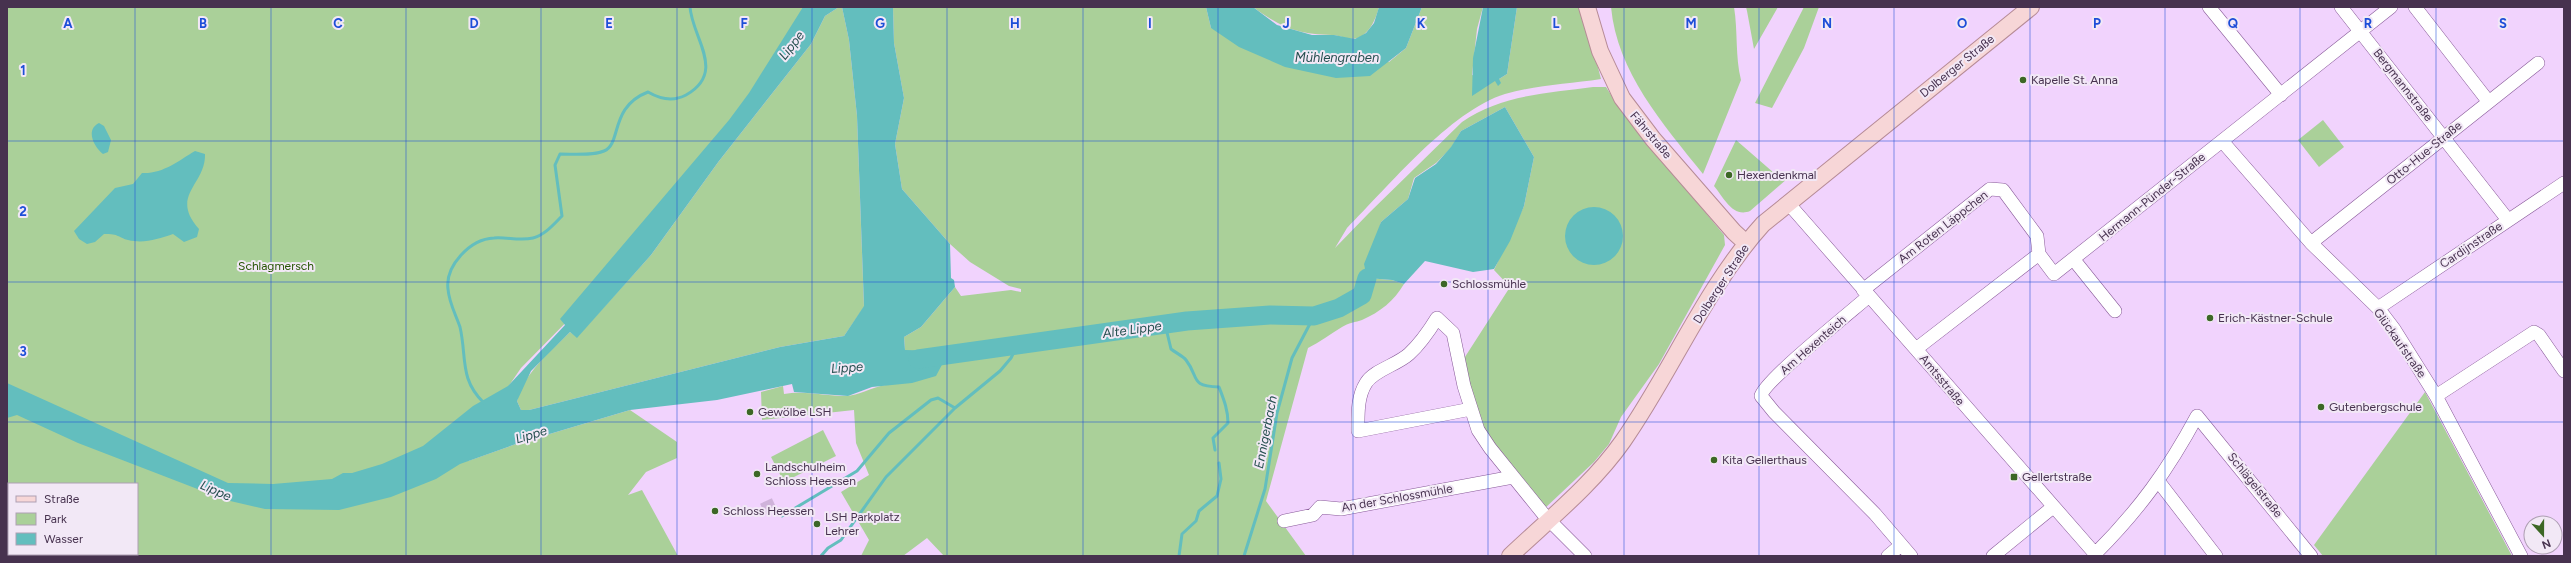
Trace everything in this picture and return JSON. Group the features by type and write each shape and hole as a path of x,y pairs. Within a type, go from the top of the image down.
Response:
{"main road":[{"name":"Fährstraße","path":"1587,7 1600,51 1622,98 1654,139 1734,232 1746,243"},
{"name":"Dolberger Straße","path":"1510,556 1607,461 1623,441 1746,243 1788,203 2030,7"}],"street":[{"path":"2209,7 2280,95"},
{"name":"Bergmannstraße","path":"2341,7 2508,220"},
{"name":"Hermann-Pünder-Straße","path":"2039,254 2054,274 2074,260 2391,7"},
{"path":"2415,7 2488,101"},
{"name":"Otto-Hue-Straße","path":"2311,243 2444,138 2488,101 2538,63"},
{"name":"Glückaufstraße","path":"2222,141 2311,243 2378,308 2436,396 2521,556"},
{"name":"Cardijnstraße","path":"2378,308 2564,183"},
{"name":"Am Roten Läppchen","path":"1866,293 1990,189 2003,190 2037,236 2039,254"},
{"name":"Amtsstraße","path":"1788,203 2096,555"},
{"path":"1916,349 2039,254"},
{"path":"2074,260 2115,311"},
{"name":"Am Hexenteich","path":"1866,293 1764,389 1761,396 1774,412 1875,514 1901,545"},
{"path":"1470,409 1358,431 1358,410 1362,391 1367,382 1409,354 1426,335 1437,318 1453,333 1470,409 1482,436 1548,520 1585,556"},
{"path":"2436,396 2534,332 2539,335 2564,371"},
{"name":"Schlägelstraße","path":"2159,482 2198,416 2311,556"},
{"name":"An der Schlossmühle","path":"1284,521 1313,515 1320,507 1341,509 1513,477"},
{"path":"2096,555 2126,523 2159,482 2216,556"},
{"path":"1993,556 2053,507"},
{"path":"1888,556 1901,545 1911,556"}],"green space":[{"name":"Schlagmersch","path":"7,7 817,7 751,103 586,302 521,368 487,418 468,461 516,444 630,410 677,442 677,458 646,472 628,495 642,490 678,556 7,556"},
{"path":"839,7 842,7 849,40 857,116 864,307 844,336 780,347 529,410 521,410 517,401 525,381 532,372 546,355 570,332 577,337 651,255 719,161 811,44 825,16"},
{"path":"893,7 1206,7 1211,28 1389,62 1406,48 1422,7 1483,7 1477,29 1472,75 1496,81 1498,85 1499,79 1507,74 1517,7 1582,7 1601,79 1541,87 1505,94 1484,103 1463,116 1442,133 1401,172 1347,228 1335,248 1462,122 1492,106 1508,101 1542,94 1593,87 1606,87 1620,109 1724,235 1725,245 1659,364 1621,417 1609,444 1594,462 1543,510 1478,423 1463,360 1510,287 1494,270 1524,206 1534,157 1505,107 1461,131 1451,148 1436,163 1414,178 1408,199 1381,222 1367,278 1392,280 1404,284 1396,296 1375,313 1362,320 1344,326 1308,348 1266,501 1306,556 944,556 927,538 903,556 861,556 869,540 841,492 869,475 856,443 854,410 762,420 761,392 783,386 784,394 807,393 851,396 886,385 905,350 904,337 921,327 955,287 961,296 1011,290 1021,292 1021,289 1009,286 970,262 950,244 902,189 895,144 904,98 894,43"},
{"path":"1253,7 1379,7 1376,17 1367,32 1358,38 1353,39 1335,35 1299,31 1281,25"},
{"path":"1611,7 1734,7 1738,62 1741,80 1703,174 1658,116 1632,75 1622,53 1615,31"},
{"path":"1746,7 1778,7 1754,49 1747,11"},
{"path":"1804,7 1819,7 1804,48 1772,108 1755,103"},
{"path":"2323,120 2344,147 2319,167 2298,140"},
{"path":"1736,140 1774,173 1795,172 1750,211 1744,212 1739,212 1729,206 1714,186"},
{"path":"2425,392 2512,556 2323,556 2314,545"},
{"path":"823,430 836,456 784,482 771,457"}],"water":[{"name":"Lippe","path":"803,7 839,7 825,16 811,44 719,161 651,255 577,338 570,332 531,371 517,401 521,410 529,410 780,347 844,336 864,306 857,116 849,40 842,7 893,7 894,43 904,98 895,144 902,189 950,244 951,278 954,280 955,287 921,327 904,337 905,350 943,351 945,359 936,376 912,383 872,387 848,396 794,392 792,384 717,400 630,410 516,444 460,464 436,479 391,497 339,510 265,509 226,500 78,443 17,415 7,418 7,383 228,483 273,484 332,479 343,473 352,473 382,464 423,446 473,406 508,386 565,325 560,319 729,120 749,93"},
{"name":"Mühlengraben","path":"1206,7 1253,7 1277,25 1312,35 1334,35 1355,39 1366,33 1374,23 1379,7 1422,7 1406,48 1370,76 1336,78 1285,67 1239,47 1211,28"},
{"path":"1483,7 1517,7 1507,74 1499,79 1501,83 1498,86 1495,81 1472,96 1473,58"},
{"path":"1505,107 1534,157 1524,206 1510,241 1494,269 1473,272 1425,261 1404,284 1392,280 1367,278 1364,264 1381,222 1408,199 1415,178 1436,164 1451,147 1461,131"},
{"path":"99,123 104,126 111,140 108,152 103,154 92,138 92,130"},
{"path":"195,151 205,154 204,165 191,190 187,207 191,217 199,229 197,237 184,242 173,234 145,241 134,241 118,236 104,234 95,242 87,244 79,239 74,231 115,188 133,184 142,173 150,173 164,169"},
{"path":"1588,207 1600,207 1615,215 1623,230 1623,242 1615,257 1600,265 1588,265 1573,257 1565,242 1565,230 1573,215"}],"waterway":[{"path":"484,403 476,394 467,376 460,327 451,304 448,280 455,263 461,255 476,243 494,238 528,239 537,237 545,232 562,216 555,165 560,154 588,154 604,151 613,141 622,115 627,107 636,99 648,92 667,99 681,97 698,86 704,76 706,65 704,54 692,19 690,7"},
{"name":"Alte Lippe","path":"918,359 1187,321 1270,315 1314,316 1339,308 1362,295 1367,278"},
{"name":"Ennigerbach","path":"1244,556 1265,489 1277,413 1292,358 1314,316"},
{"path":"1165,324 1171,349 1186,360 1196,380 1203,385 1219,387 1224,401 1228,423 1213,438 1215,450"},
{"path":"821,556 828,548 841,540 886,477 955,408 1000,371 1011,358 1018,344"},
{"path":"782,516 857,471 889,433 931,400 938,398 955,408"},
{"path":"1179,556 1182,534 1196,521 1199,511 1217,496 1221,479 1219,463"}],"tunnel":[{"path":"766,501 771,512"}],"place":[{"name":"Kapelle St. Anna","path":"2023,80"},
{"name":"Hexendenkmal","path":"1729,175"},
{"name":"Schlossmühle","path":"1444,284"},
{"name":"Erich-Kästner-Schule","path":"2210,318"},
{"name":"Gutenbergschule","path":"2321,407"},
{"name":"Gewölbe LSH","path":"750,412"},
{"name":"Kita Gellerthaus","path":"1714,460"},
{"name":"Landschulheim Schloss Heessen","path":"757,474"},
{"name":"Gellertstraße","path":"2014,477"},
{"name":"Schloss Heessen","path":"715,511"},
{"name":"LSH Parkplatz Lehrer","path":"817,524"}]}
